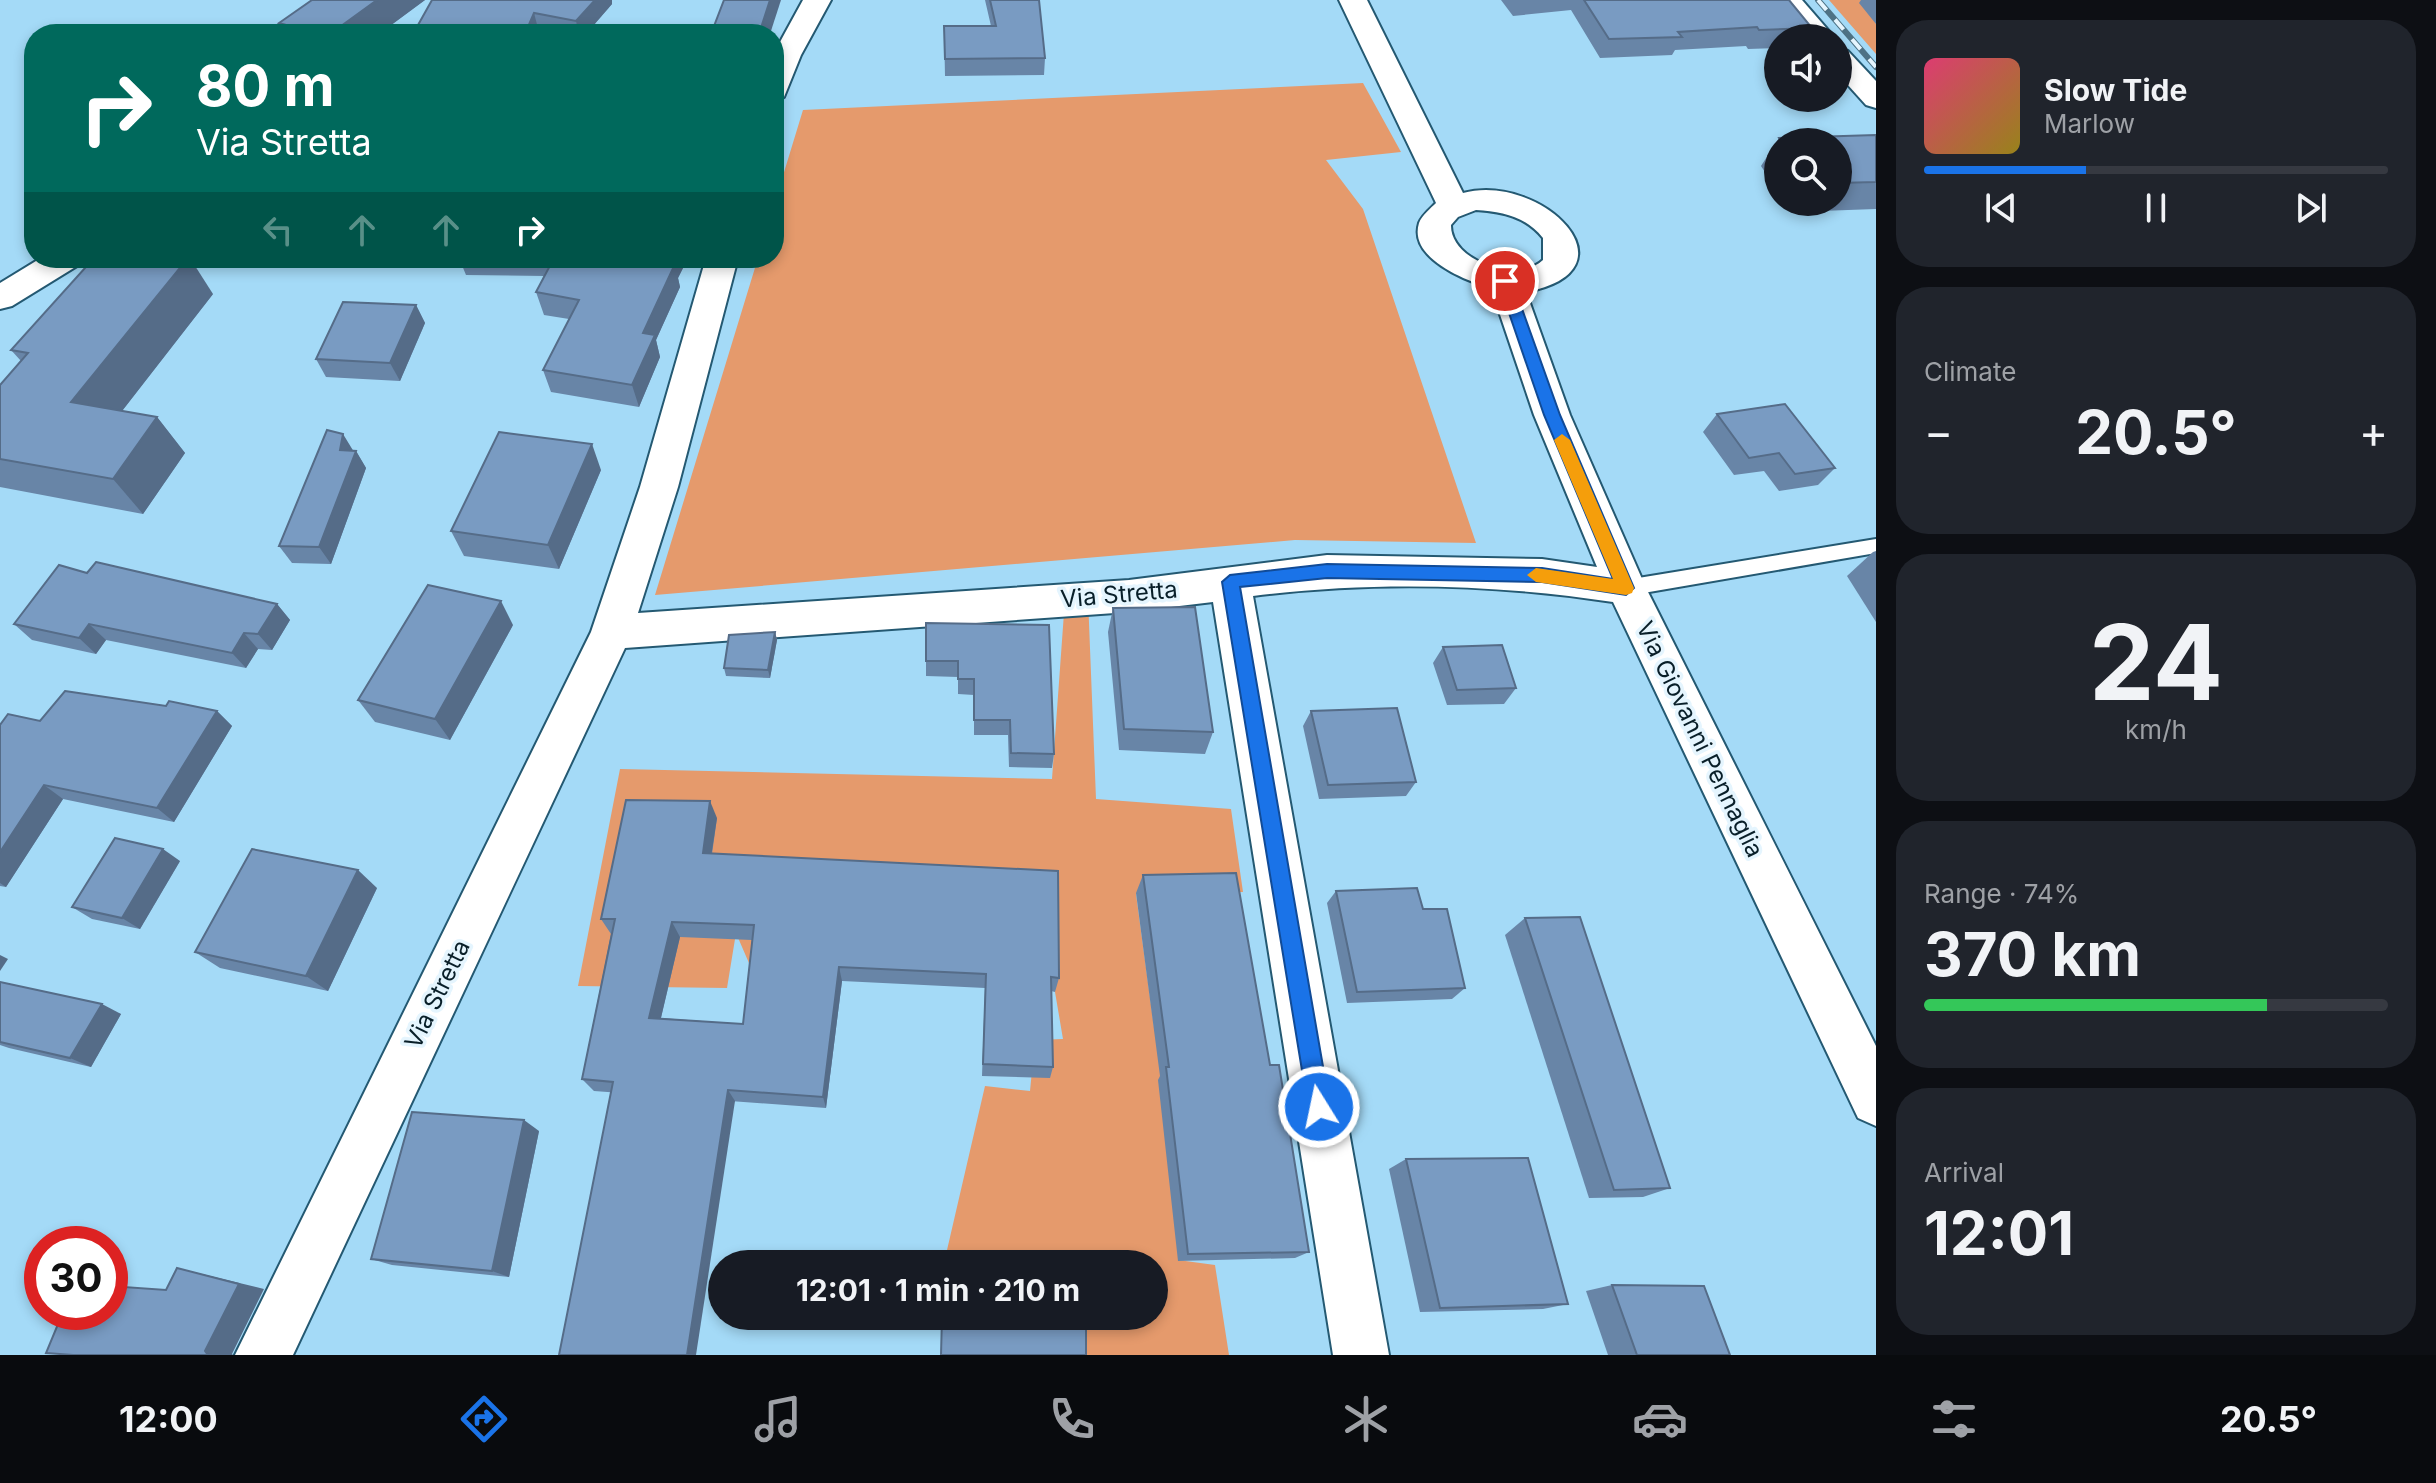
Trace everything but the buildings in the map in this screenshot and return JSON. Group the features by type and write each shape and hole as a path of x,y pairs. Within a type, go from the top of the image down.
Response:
{"street":[{"path":"784,63 817,0"},
{"path":"1353,0 1453,205"},
{"path":"1787,0 1808,24"},
{"path":"1852,72 1876,99"},
{"path":"1473,200 1497,201 1521,206 1542,217 1557,231 1564,247 1561,262 1549,273 1529,281 1505,281 1467,269 1440,248 1435,231 1440,217 1453,205 1473,200"},
{"path":"0,298 49,268"},
{"name":"Via Stretta","path":"263,1355 612,632 659,487 719,268"},
{"name":"Via Giovanni Pennaglia","path":"1505,281 1552,415 1626,588 1876,1100"},
{"name":"Via Stretta","path":"612,632 1129,596 1327,571 1542,575 1626,588"},
{"path":"1230,582 1361,1355"}],"lane":[{"path":"1626,588 1876,546"}],"shaded area":[{"path":"1829,0 1863,0 1876,24 1876,54 1852,24"},
{"path":"1363,83 1401,152 1326,160 1363,209 1476,543 1295,540 655,595 755,268 784,268 784,172 803,110"},
{"path":"1088,598 1096,799 1231,809 1243,892 1136,894 1154,1027 1249,1023 1178,1260 1215,1265 1229,1355 1080,1355 1080,1330 1168,1330 1168,1250 947,1250 985,1086 1030,1091 1035,1040 1063,1039 1055,992 1054,887 755,977 736,933 727,988 578,986 620,769 1052,779 1065,599"}],"railway":[{"path":"1818,0 1876,67"}],"slow traffic":[{"path":"1536,575 1626,588 1562,440"}],"route":[{"path":"1319,1107 1230,582 1327,571 1542,575 1626,588 1552,415 1505,281"}]}
